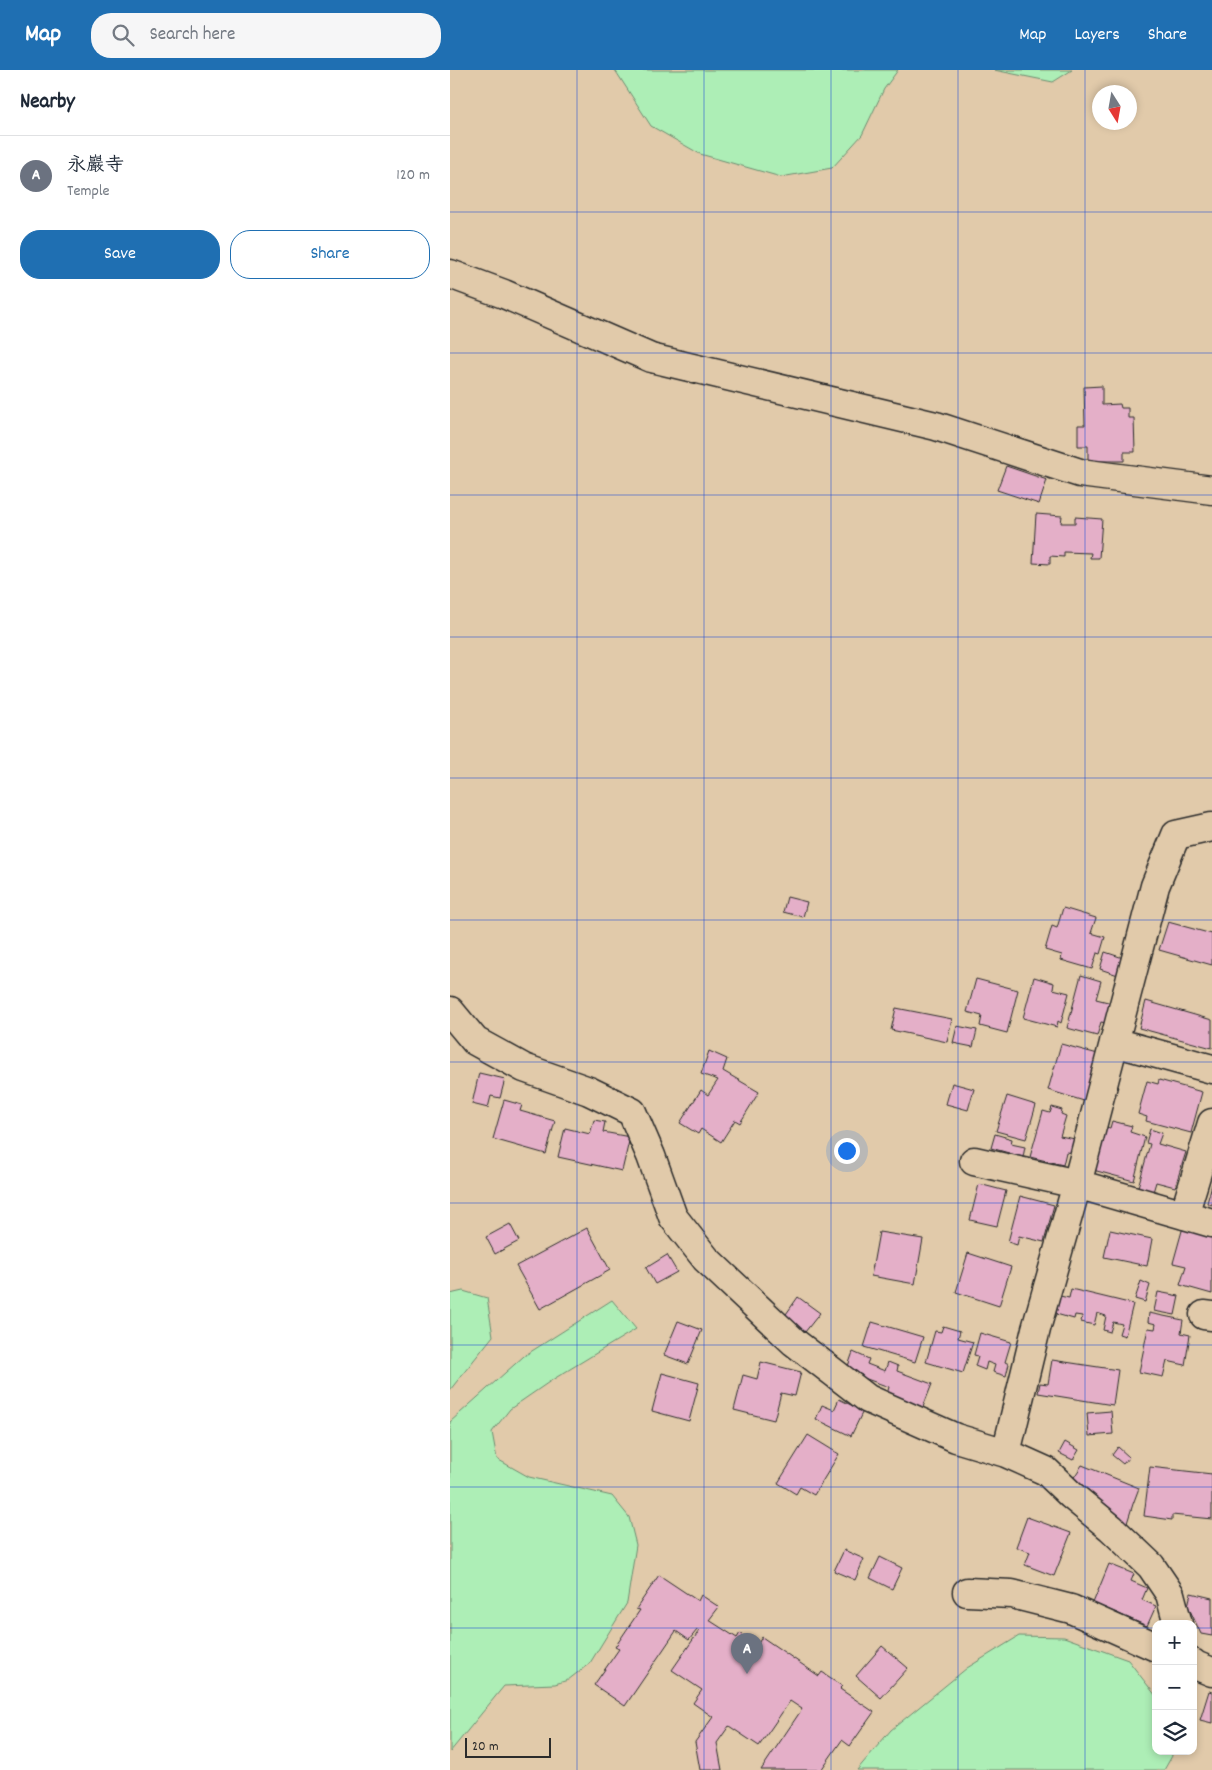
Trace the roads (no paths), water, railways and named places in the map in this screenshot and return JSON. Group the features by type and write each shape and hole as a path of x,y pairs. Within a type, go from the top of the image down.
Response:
{"street":[{"path":"450,274 504,294 651,358 936,426 1080,473 1212,490"},
{"path":"1006,1454 1036,1329 1077,1184 1155,886 1176,835 1212,827"},
{"path":"450,1011 475,1041 524,1068 589,1091 632,1112 651,1156 673,1217 706,1259 794,1342 868,1399 956,1438 1006,1454 1046,1470 1071,1495 1111,1528 1151,1566 1170,1594 1177,1620"},
{"path":"1114,1042 1212,1069"},
{"path":"1184,1215 1210,1133"},
{"path":"974,1161 1077,1184 1212,1223"},
{"path":"966,1592 1012,1594 1072,1609 1152,1646"}],"place":[{"name":"永巖寺","path":"747,1674"}]}
